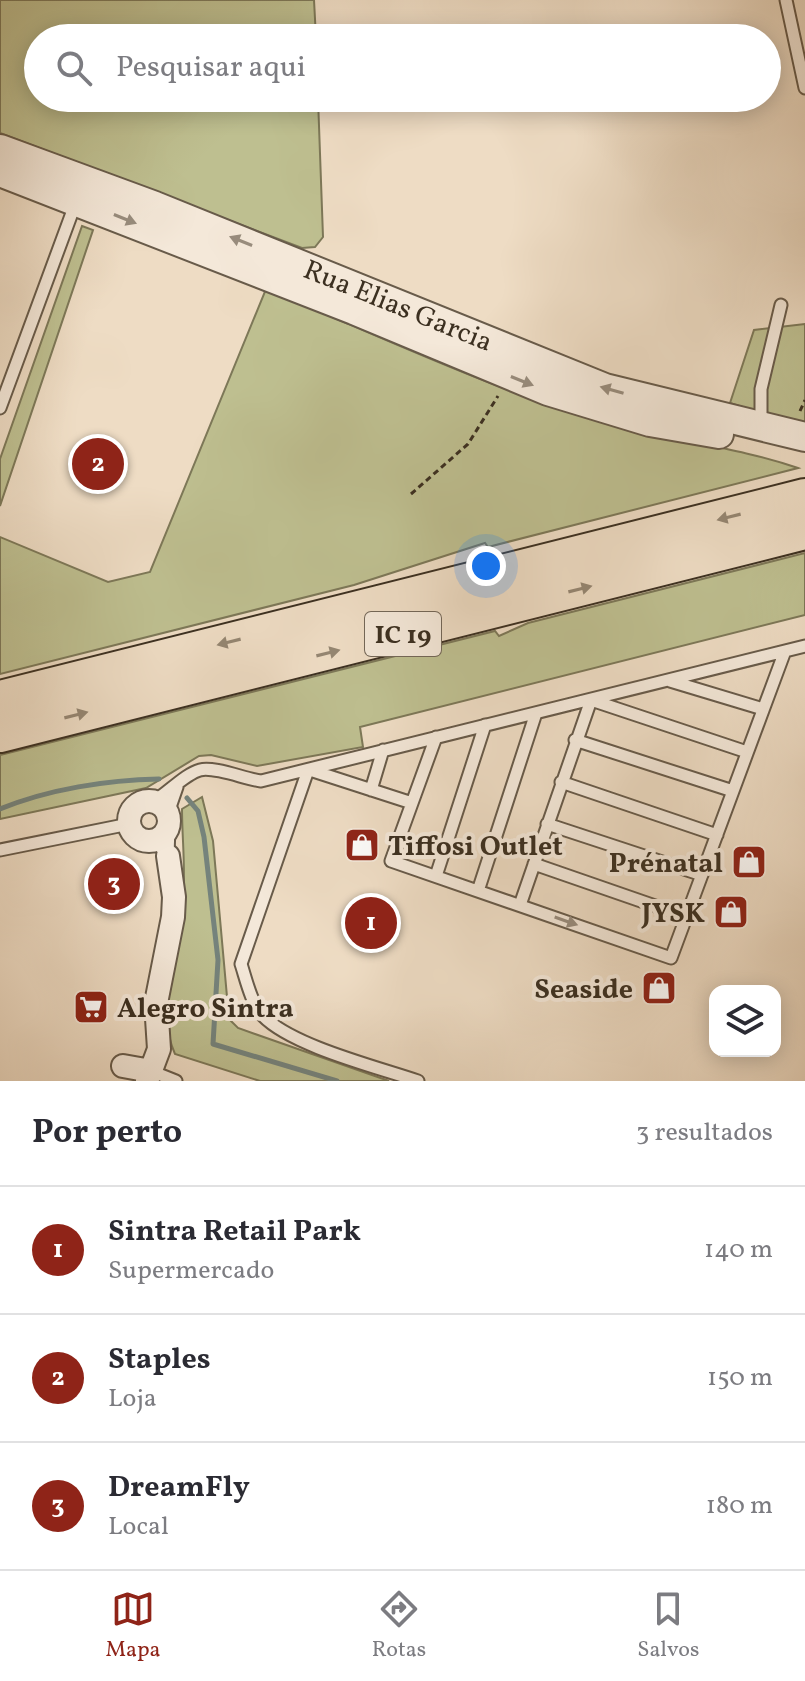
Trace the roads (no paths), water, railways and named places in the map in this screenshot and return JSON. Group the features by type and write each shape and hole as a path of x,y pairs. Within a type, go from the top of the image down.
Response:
{"highway":[{"name":"IC 19","path":"0,699 805,497"},
{"name":"IC 19","path":"0,734 805,531"}],"street":[{"name":"Rua Elias Garcia","path":"0,149 155,206 605,388 761,426 799,428"},
{"name":"Rua Elias Garcia","path":"0,172 596,408 805,455"},
{"path":"123,1066 149,1076 159,1049 156,1003 173,907 163,827 136,806 129,824 138,838 163,827"}],"lane":[{"path":"786,0 805,88"},
{"path":"0,408 76,200"},
{"path":"761,426 761,389 781,305"},
{"path":"163,827 181,780 200,770 217,769 235,778 261,781 805,646"},
{"path":"436,737 391,861 671,958 785,651"},
{"path":"670,681 763,709"},
{"path":"520,905 591,700"},
{"path":"591,700 747,752"},
{"path":"478,891 536,713"},
{"path":"436,876 485,725"},
{"path":"575,740 733,791"},
{"path":"371,790 383,750"},
{"path":"308,770 412,803"},
{"path":"308,770 241,964 250,990 262,1015 285,1030 313,1045 418,1081"},
{"path":"561,782 717,835"},
{"path":"163,827 177,787"},
{"path":"0,850 129,824"},
{"path":"547,824 702,875"},
{"path":"534,864 687,917"},
{"path":"149,1076 176,1081"}],"waterway":[{"path":"0,809 78,787 159,779"},
{"path":"187,798 198,811 204,837 218,960 213,1044 337,1081"}],"place":[{"name":"Staples","path":"98,464"},
{"name":"Tiffosi Outlet","path":"362,845"},
{"name":"Prénatal","path":"749,862"},
{"name":"DreamFly","path":"114,884"},
{"name":"JYSK","path":"731,912"},
{"name":"Sintra Retail Park","path":"371,923"},
{"name":"Seaside","path":"659,988"},
{"name":"Alegro Sintra","path":"91,1007"}]}
